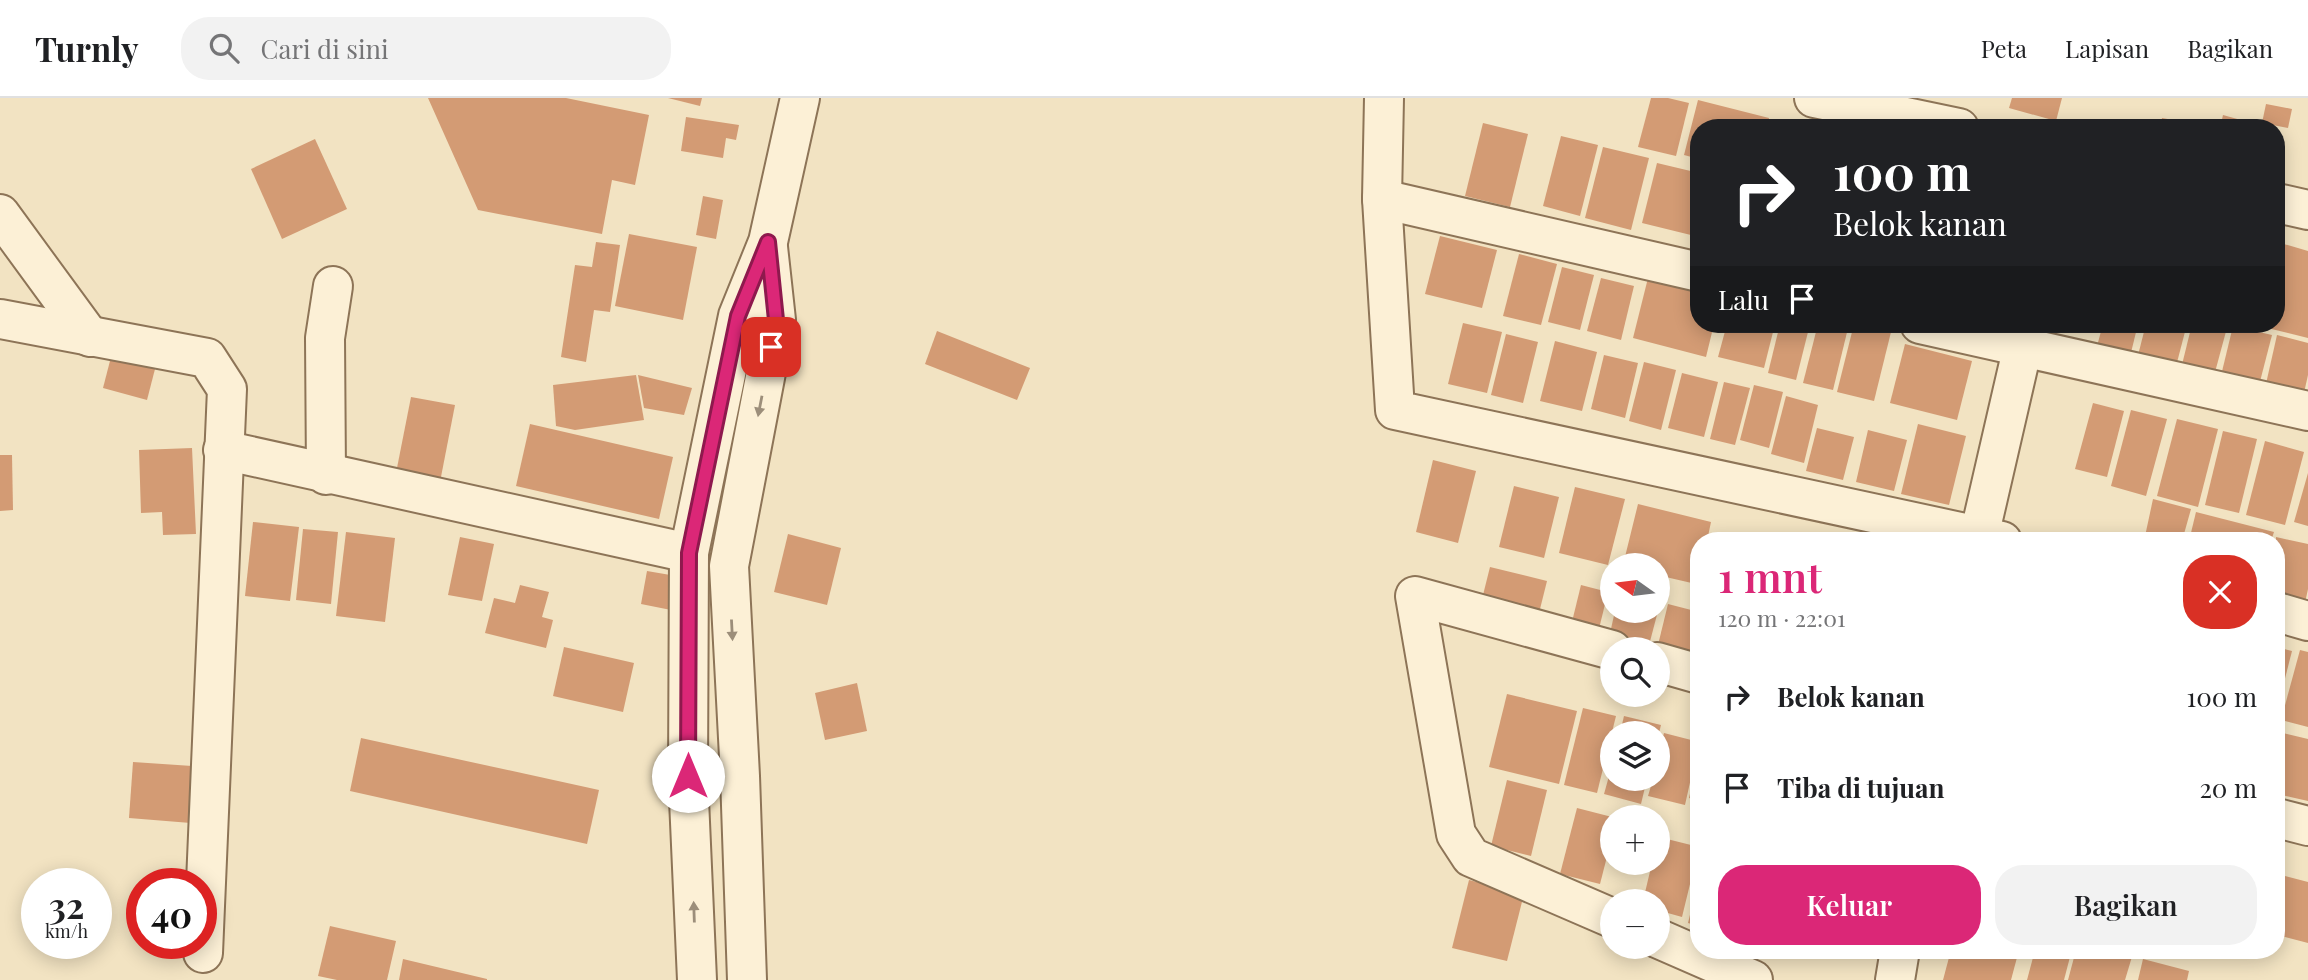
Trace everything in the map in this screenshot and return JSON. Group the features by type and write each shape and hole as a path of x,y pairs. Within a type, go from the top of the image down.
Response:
{"street":[{"path":"696,980 688,776 689,553 738,316 768,242 800,98"},
{"path":"1384,98 1382,199 1395,410 1955,532"},
{"path":"1814,98 1916,119"},
{"path":"1382,199 1690,270"},
{"path":"2285,204 2308,210"},
{"path":"0,214 90,337"},
{"path":"747,980 729,566 776,320 768,242"},
{"path":"326,475 325,338 333,286"},
{"path":"0,319 207,358 227,389 206,868"},
{"path":"1999,333 2025,336 2308,411"},
{"path":"1988,532 2025,336"},
{"path":"223,450 326,475 689,553"},
{"path":"1600,647 1415,596 1456,834 1471,857 1600,913"},
{"path":"2285,614 2308,621"},
{"path":"1670,666 1690,671"},
{"path":"2285,820 2308,825"},
{"path":"1670,944 1690,952"},
{"path":"1705,959 1753,980"},
{"path":"1895,980 1898,959"}],"building":[{"path":"428,98 566,98 649,115 635,185 612,180 602,234 478,210"},
{"path":"668,98 702,98 700,106"},
{"path":"1651,98 1668,98 1689,103 1676,156 1638,147"},
{"path":"2012,98 2062,98 2057,119 2009,108"},
{"path":"1698,100 1769,118 1769,119 1693,119"},
{"path":"2266,104 2292,109 2288,128 2285,127 2285,119 2263,119"},
{"path":"686,117 739,125 736,140 726,138 723,158 681,151"},
{"path":"1483,123 1528,134 1510,207 1465,196"},
{"path":"1690,131 1690,157 1684,155"},
{"path":"1561,136 1598,145 1580,216 1543,206"},
{"path":"315,139 347,209 282,239 251,169"},
{"path":"1603,147 1649,158 1631,230 1585,218"},
{"path":"1657,163 1690,171 1690,235 1642,223"},
{"path":"703,196 723,200 716,239 696,235"},
{"path":"629,234 697,247 683,320 615,306"},
{"path":"1440,236 1497,250 1482,308 1425,294"},
{"path":"596,242 620,245 610,312 594,310 586,362 561,357 575,265 592,267"},
{"path":"2285,244 2308,251 2308,338 2285,332"},
{"path":"1519,254 1557,264 1541,325 1503,316"},
{"path":"1562,267 1594,275 1580,330 1548,322"},
{"path":"1650,270 1690,280 1690,333 1712,333 1706,357 1633,338"},
{"path":"1601,278 1634,286 1621,340 1587,331"},
{"path":"1463,323 1502,332 1487,393 1448,384"},
{"path":"937,331 1030,368 1017,400 925,364"},
{"path":"1725,333 1773,333 1764,368 1718,357"},
{"path":"1778,333 1808,333 1796,380 1768,373"},
{"path":"1816,333 1847,333 1833,390 1803,383"},
{"path":"1852,333 1891,333 1874,401 1837,392"},
{"path":"2101,333 2136,333 2127,369 2093,361"},
{"path":"2144,333 2185,333 2174,374 2136,363"},
{"path":"2190,333 2226,333 2211,387 2178,381"},
{"path":"2231,333 2272,335 2256,397 2218,388"},
{"path":"1506,334 1538,342 1523,403 1491,395"},
{"path":"2277,335 2308,343 2308,375 2301,406 2263,397"},
{"path":"1555,341 1597,352 1582,411 1540,401"},
{"path":"1905,344 1972,361 1957,420 1890,403"},
{"path":"1604,355 1638,363 1625,418 1591,409"},
{"path":"111,357 155,369 147,400 103,388"},
{"path":"1644,362 1676,370 1661,430 1629,421"},
{"path":"1682,373 1718,382 1704,437 1668,428"},
{"path":"636,375 644,420 575,430 556,426 553,385"},
{"path":"638,375 692,388 684,415 644,408"},
{"path":"1724,382 1750,388 1735,445 1710,439"},
{"path":"1754,385 1783,392 1769,448 1740,440"},
{"path":"1786,396 1818,405 1804,463 1771,454"},
{"path":"411,397 455,405 440,482 396,473"},
{"path":"2093,403 2124,411 2107,477 2075,469"},
{"path":"2131,410 2167,419 2146,496 2111,486"},
{"path":"2177,419 2218,429 2198,507 2157,496"},
{"path":"530,424 673,457 659,519 516,486"},
{"path":"1918,424 1966,436 1949,505 1901,494"},
{"path":"1817,428 1854,437 1843,480 1806,471"},
{"path":"1868,430 1907,440 1894,491 1856,482"},
{"path":"2223,431 2257,439 2239,513 2205,505"},
{"path":"2265,441 2304,452 2285,525 2246,515"},
{"path":"192,448 196,534 163,535 162,512 141,513 139,450"},
{"path":"0,455 12,455 13,510 0,511"},
{"path":"1433,460 1476,471 1458,543 1416,532"},
{"path":"2308,473 2308,526 2294,522"},
{"path":"1514,486 1559,497 1544,558 1499,547"},
{"path":"1575,487 1625,499 1611,553 1600,553 1600,563 1559,553"},
{"path":"2153,499 2191,509 2185,532 2146,532"},
{"path":"1638,504 1711,522 1709,532 1690,532 1690,583 1670,578 1670,553 1626,553"},
{"path":"2196,512 2274,532 2191,532"},
{"path":"253,522 299,527 290,601 245,596"},
{"path":"303,529 338,532 331,604 296,600"},
{"path":"346,532 395,538 385,622 336,616"},
{"path":"788,534 841,548 827,605 774,592"},
{"path":"460,537 494,544 482,601 448,595"},
{"path":"2285,539 2308,544 2308,589 2303,612 2285,608"},
{"path":"1490,567 1547,581 1536,625 1479,611"},
{"path":"647,571 682,577 676,611 641,604"},
{"path":"520,585 549,592 542,617 553,620 546,648 485,633 494,598 515,603"},
{"path":"1581,585 1600,590 1600,623 1596,641 1569,634"},
{"path":"1670,605 1690,610 1690,665 1670,655 1670,637 1660,637 1663,623 1670,623"},
{"path":"1612,623 1655,623 1651,637 1609,637"},
{"path":"564,647 634,663 623,712 553,696"},
{"path":"2285,649 2292,651 2285,678"},
{"path":"2300,650 2308,652 2308,727 2285,721 2285,705"},
{"path":"857,683 867,731 825,740 815,693"},
{"path":"1507,694 1577,711 1559,784 1489,767"},
{"path":"1583,708 1616,716 1615,721 1600,721 1600,781 1597,793 1564,785"},
{"path":"1624,716 1645,721 1623,721"},
{"path":"2285,733 2308,739 2308,801 2285,796"},
{"path":"1670,735 1690,740 1690,782 1685,805 1648,796 1649,791 1670,791"},
{"path":"361,738 599,790 587,844 350,791"},
{"path":"133,762 207,767 203,824 129,818"},
{"path":"1507,780 1547,790 1531,856 1491,846"},
{"path":"1605,791 1644,791 1641,804 1604,794"},
{"path":"1577,808 1600,814 1600,875 1602,875 1600,884 1560,874"},
{"path":"1670,840 1690,845 1690,884 1682,917 1670,914 1670,889 1646,889 1649,875 1670,875"},
{"path":"2285,876 2308,882 2308,943 2285,937"},
{"path":"1469,880 1524,894 1507,961 1452,948"},
{"path":"330,926 396,941 387,980 337,980 318,976"},
{"path":"403,959 487,979 487,980 399,980"},
{"path":"1949,959 2017,959 2011,980 1943,980"},
{"path":"2033,959 2069,959 2064,980 2027,980"},
{"path":"2074,959 2131,959 2125,980 2068,980"},
{"path":"2143,959 2189,971 2187,980 2138,980"}],"route":[{"path":"688,776 689,553 738,316 768,242 776,320 771,347"}]}
